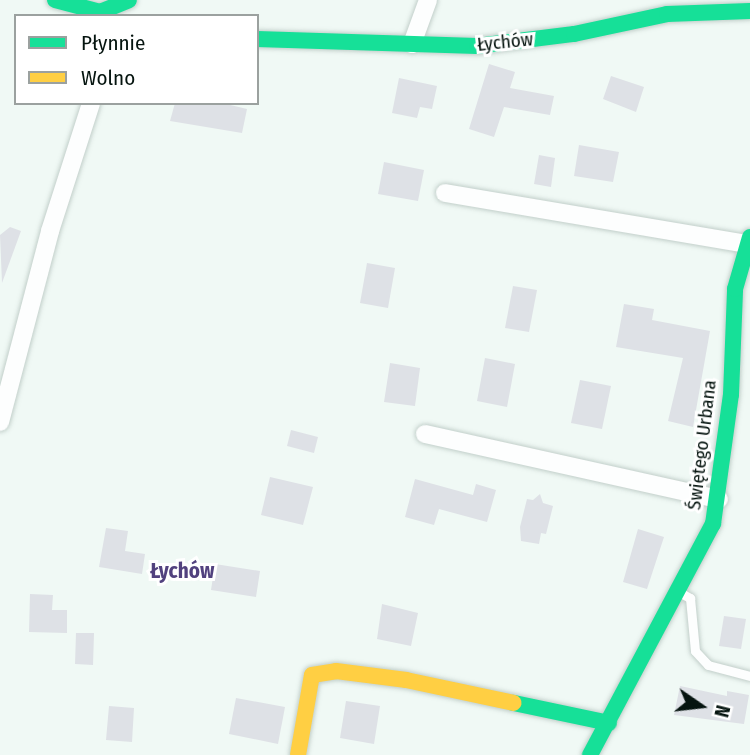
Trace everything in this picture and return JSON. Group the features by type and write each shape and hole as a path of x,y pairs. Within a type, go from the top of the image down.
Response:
{"street":[{"path":"55,0 100,12 123,9"},
{"path":"412,44 428,0"},
{"name":"Łychów","path":"259,39 477,46 574,34 666,7 750,10"},
{"path":"0,422 50,231 90,105"},
{"path":"445,193 749,240"},
{"name":"Świętego Urbana","path":"590,755 713,524 719,499 731,395 735,289 749,240"},
{"path":"425,434 719,499"},
{"path":"298,755 312,675 335,671 406,680 609,723"}],"lane":[{"path":"678,591 690,598 695,651 708,665 750,676"}],"building":[{"path":"489,64 515,72 510,88 554,96 550,115 504,107 494,137 469,129"},
{"path":"611,76 644,87 636,112 603,99"},
{"path":"399,78 437,86 432,109 420,107 417,118 392,113"},
{"path":"174,105 230,105 247,109 242,133 170,121"},
{"path":"579,145 619,152 613,182 574,176"},
{"path":"539,155 555,158 551,187 534,184"},
{"path":"384,162 424,170 418,201 378,194"},
{"path":"10,227 21,231 2,283 0,235"},
{"path":"367,263 395,268 388,308 360,303"},
{"path":"513,286 537,290 529,332 505,328"},
{"path":"624,304 654,309 652,320 710,331 693,427 668,421 683,358 616,347"},
{"path":"485,358 515,364 507,407 477,401"},
{"path":"390,363 420,368 415,406 384,402"},
{"path":"580,380 611,386 602,429 571,423"},
{"path":"291,430 318,437 314,453 287,446"},
{"path":"270,477 313,487 303,525 261,515"},
{"path":"415,479 473,495 476,484 496,490 487,522 439,509 434,525 405,517"},
{"path":"540,494 543,503 553,506 546,534 541,533 539,544 521,541 520,527 527,499 533,500"},
{"path":"106,528 128,531 125,551 145,554 142,574 99,567"},
{"path":"638,529 664,537 647,589 623,582"},
{"path":"215,564 260,571 256,597 211,590"},
{"path":"30,594 53,595 52,610 67,610 67,633 29,632"},
{"path":"382,604 418,613 411,646 377,639"},
{"path":"724,616 746,619 741,649 719,646"},
{"path":"76,633 94,633 93,665 75,664"},
{"path":"680,686 727,696 727,691 749,695 744,724 674,715"},
{"path":"236,698 285,707 278,744 229,734"},
{"path":"346,701 380,706 374,744 340,738"},
{"path":"109,706 134,708 132,742 106,740"}],"traffic: fast":[{"path":"55,0 100,12 129,0"},
{"path":"259,39 477,46 574,34 667,14 750,11"},
{"path":"590,755 713,524 731,395 735,289 750,237"},
{"path":"514,703 609,723"}],"traffic: slow":[{"path":"298,755 312,675 336,671 406,680 514,703"}],"district":[{"name":"Łychów","path":"182,571"}]}
